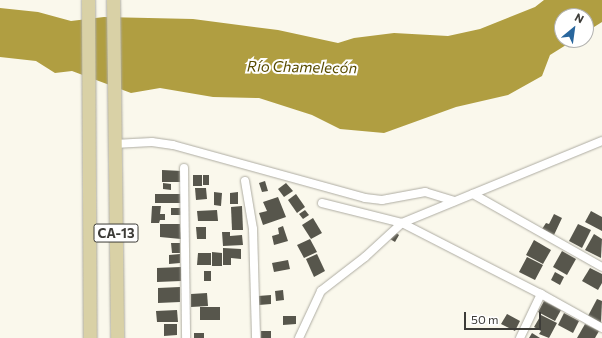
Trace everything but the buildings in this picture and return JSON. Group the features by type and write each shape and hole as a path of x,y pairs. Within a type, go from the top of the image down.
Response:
{"main road":[{"name":"CA-13","path":"88,0 90,338"},
{"name":"CA-13","path":"113,0 117,338"}],"street":[{"path":"299,338 321,291 365,257 402,223 602,141"},
{"path":"114,144 152,142 173,145 365,198 382,200 425,192 456,201"},
{"path":"184,168 186,338"},
{"path":"245,181 253,229 256,338"},
{"path":"473,194 602,267"},
{"path":"322,204 402,223 541,294 602,328"},
{"path":"520,338 541,294"}],"water":[{"name":"Río Chamelecón","path":"544,0 602,0 602,22 594,27 594,8 554,8 554,48 561,48 550,55 542,76 508,95 456,107 384,133 340,129 312,115 259,98 213,97 160,88 131,93 72,71 55,73 36,61 0,57 0,8 38,12 71,21 104,17 193,19 278,30 338,43 354,38 394,33 448,36 480,29 535,7"}]}
